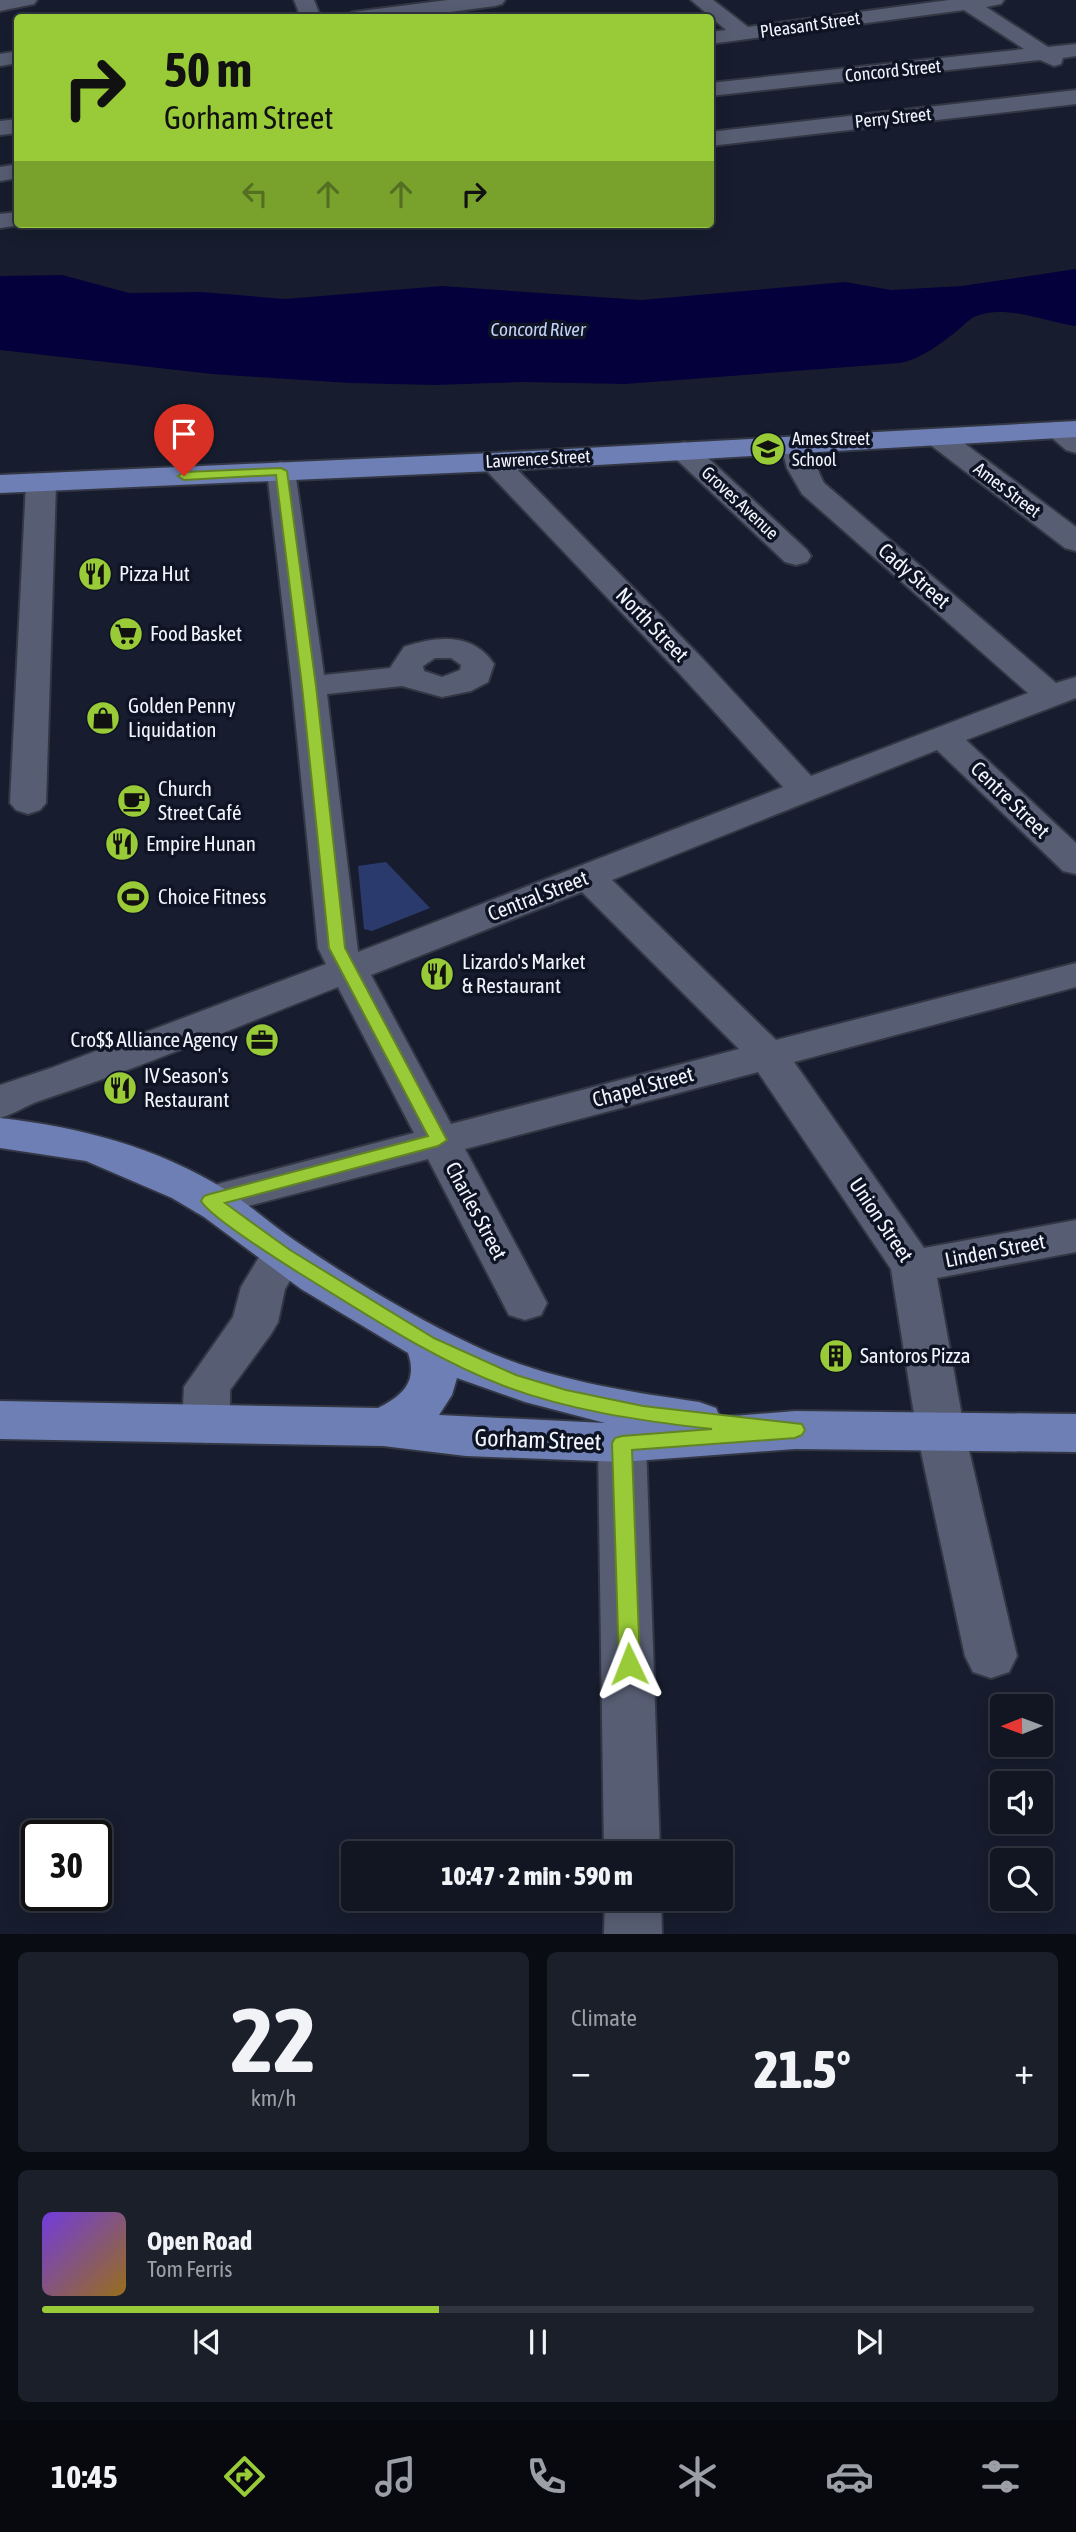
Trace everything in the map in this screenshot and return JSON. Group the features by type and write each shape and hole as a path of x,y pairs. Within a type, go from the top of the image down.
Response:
{"main road":[{"name":"Lawrence Street","path":"0,484 494,462 938,437 1070,434"},
{"path":"0,1133 72,1144 112,1154 210,1201 283,1255 427,1343 510,1381 566,1397 691,1420 795,1430"},
{"path":"383,1427 408,1417 425,1401 435,1382 436,1361 427,1343"},
{"name":"Gorham Street","path":"0,1420 383,1427 466,1437 622,1443 795,1430 1076,1433"}],"street":[{"path":"0,5 27,0"},
{"path":"385,14 495,0"},
{"path":"701,0 744,34"},
{"name":"Pleasant Street","path":"714,38 994,0"},
{"path":"965,2 1076,74"},
{"name":"Concord Street","path":"714,90 1076,50"},
{"name":"Perry Street","path":"714,139 1076,97"},
{"name":"Ames Street","path":"938,437 1076,542"},
{"name":"Cady Street","path":"794,445 801,468 812,488 1063,691"},
{"name":"Groves Avenue","path":"684,451 796,556"},
{"name":"North Street","path":"494,462 691,666 806,791"},
{"name":"Charles Street","path":"281,471 309,686 337,948 524,1303"},
{"path":"28,803 40,482"},
{"path":"309,686 408,676"},
{"name":"Central Street","path":"0,1104 10,1097 588,877 1063,691"},
{"name":"Centre Street","path":"943,737 1076,863"},
{"name":"Union Street","path":"588,877 767,1054 914,1266 942,1433 991,1656"},
{"name":"Chapel Street","path":"210,1201 1076,975"},
{"name":"Linden Street","path":"914,1266 1076,1236"},
{"path":"206,1424 207,1387 255,1322 263,1287 283,1255"},
{"path":"622,1443 632,1841"},
{"path":"633,1911 633,1934"}],"shaded area":[{"path":"386,862 430,908 372,931 364,929 358,866"}],"water":[{"name":"Concord River","path":"1076,269 1076,326 1012,313 986,313 972,318 930,350 900,363 625,384 349,383 212,374 0,350 0,276 62,275 129,293 201,292 285,299 442,286 641,300 845,282 891,290 962,286"}],"place":[{"name":"Ames Street School","path":"768,449"},
{"name":"Pizza Hut","path":"95,574"},
{"name":"Food Basket","path":"126,634"},
{"name":"Golden Penny Liquidation","path":"103,718"},
{"name":"Church Street Café","path":"134,801"},
{"name":"Empire Hunan","path":"122,844"},
{"name":"Choice Fitness","path":"133,897"},
{"name":"Lizardo's Market & Restaurant","path":"437,974"},
{"name":"Cro$$ Alliance Agency","path":"262,1040"},
{"name":"IV Season's Restaurant","path":"120,1088"},
{"name":"Santoros Pizza","path":"836,1356"}],"route":[{"path":"184,476 281,471 309,686 337,948 438,1140 210,1201 283,1255 427,1343 510,1381 566,1397 643,1413 704,1422 795,1430 622,1443 629,1664"}]}
